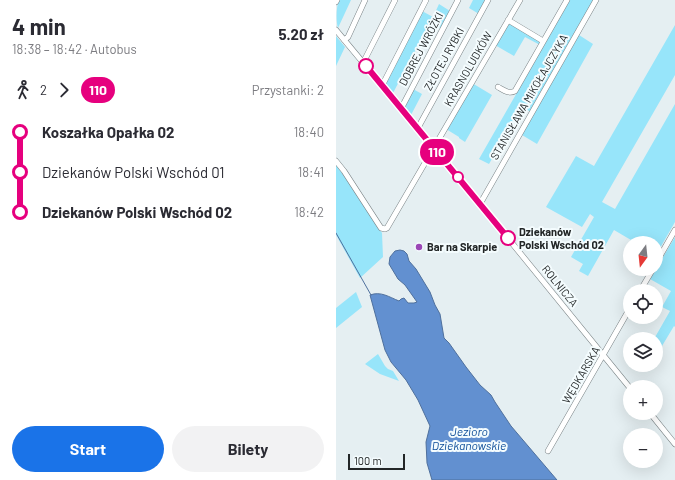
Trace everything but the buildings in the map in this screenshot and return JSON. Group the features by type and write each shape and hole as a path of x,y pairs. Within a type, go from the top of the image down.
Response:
{"street":[{"path":"344,40 348,37 366,0"},
{"path":"362,62 365,59 395,0"},
{"path":"381,85 384,82 426,0"},
{"name":"DOBREJ WRÓŻKI","path":"400,107 403,105 458,0"},
{"name":"ZŁOTEJ RYBKI","path":"417,128 488,0"},
{"name":"KRASNOLUDKÓW","path":"336,161 381,228 387,228 520,0"},
{"path":"498,87 508,92 515,91 567,0"},
{"name":"STANISŁAWA MIKOŁAJCZYKA","path":"480,204 596,0"},
{"path":"508,20 543,41"},
{"name":"ROLNICZA","path":"336,30 623,380"},
{"path":"663,251 675,230"},
{"name":"WĘDKARSKA","path":"548,451 623,320"},
{"path":"656,420 675,444"}],"shaded area":[{"path":"339,0 351,0 338,28 337,6"},
{"path":"473,0 486,0 479,14 469,8"},
{"path":"570,0 594,0 531,112 522,107 489,164 479,159"},
{"path":"439,4 450,11 441,28 430,23 393,93 385,84 422,11 433,17"},
{"path":"507,24 513,25 540,42 540,45 525,37 514,56 495,45"},
{"path":"675,25 675,75 602,202 615,209 675,104 675,222 663,243 663,236 624,236 614,230 588,276 579,271 583,264 571,257 594,217 590,214 582,227 546,207 576,156 594,166"},
{"path":"579,35 593,44 537,144 522,135"},
{"path":"336,36 345,47 336,66"},
{"path":"472,83 492,95 465,142 446,129"},
{"path":"413,89 422,94 411,115 403,106"},
{"path":"336,164 382,233 383,257 360,278 336,235"},
{"path":"675,237 675,327 674,326 663,344 663,332 658,332 670,311 663,308 663,305 671,291 663,286 663,284 659,284 650,279 652,276 663,276 663,257"},
{"path":"356,292 362,307 336,328 336,308"},
{"path":"378,354 385,366 393,371 399,381 380,374 365,364"}],"water":[{"name":"Jezioro Dziekanowskie","path":"400,250 407,254 409,261 416,269 430,292 440,314 444,338 480,385 491,395 511,426 557,480 432,480 427,463 426,442 430,426 418,400 406,380 391,362 385,350 370,295 381,294 399,301 404,298 408,303 417,302 405,285 398,279 389,264 390,257 395,251"}],"waterway":[{"path":"336,233 371,295"}],"bus line":[{"name":"110","path":"366,66 508,238"}],"place":[{"name":"Dziekanów Polski Wschód 02","path":"508,238"},
{"name":"Bar na Skarpie","path":"419,247"}]}
